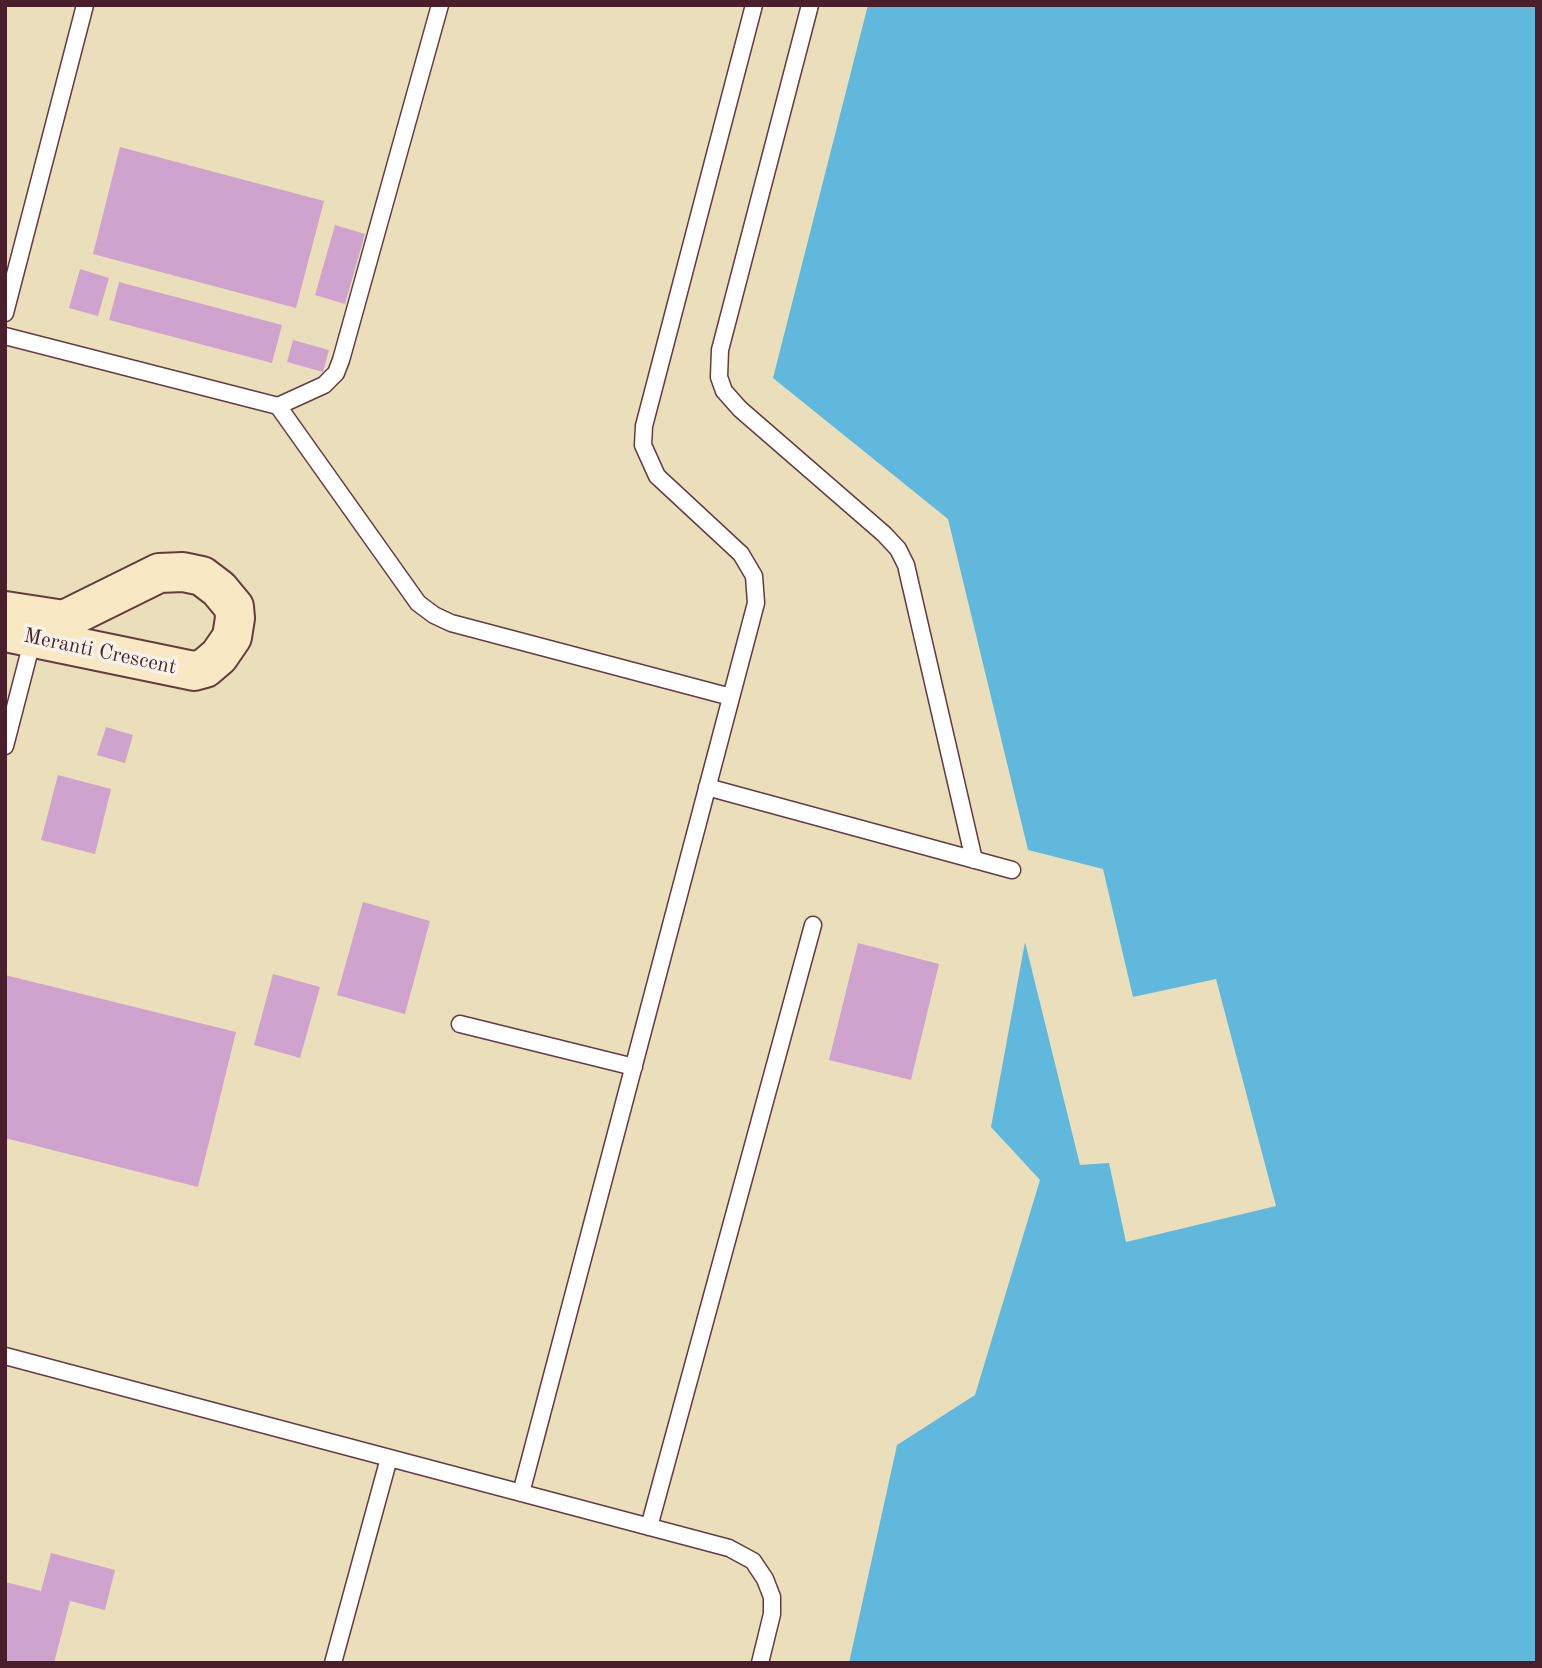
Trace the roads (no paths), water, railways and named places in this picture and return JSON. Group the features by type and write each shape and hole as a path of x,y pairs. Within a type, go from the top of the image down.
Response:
{"street":[{"name":"Meranti Crescent","path":"5,611 64,620 159,573 183,572 202,576 219,589 234,607 232,637 219,656 205,668 194,671 19,635"}],"lane":[{"path":"5,313 85,5"},
{"path":"5,336 278,406 324,386 341,360 440,5"},
{"path":"521,1493 756,603 754,576 741,554 727,538 657,476 643,445 647,413 754,5"},
{"path":"810,5 720,350 719,377 724,391 740,409 898,549 906,565 974,860"},
{"path":"278,406 418,603 434,615 451,623 731,696"},
{"path":"5,744 19,635"},
{"path":"707,787 1012,870"},
{"path":"649,1527 813,925"},
{"path":"460,1024 634,1067"},
{"path":"5,1356 729,1548 753,1561 765,1579 772,1597 772,1614 760,1663"},
{"path":"333,1663 389,1458"}],"water":[{"path":"868,5 1537,5 1537,1663 849,1663 897,1445 975,1395 1040,1180 991,1127 1025,942 1080,1165 1109,1163 1126,1242 1276,1206 1216,979 1133,997 1103,869 1028,850 948,519 773,378"}]}
